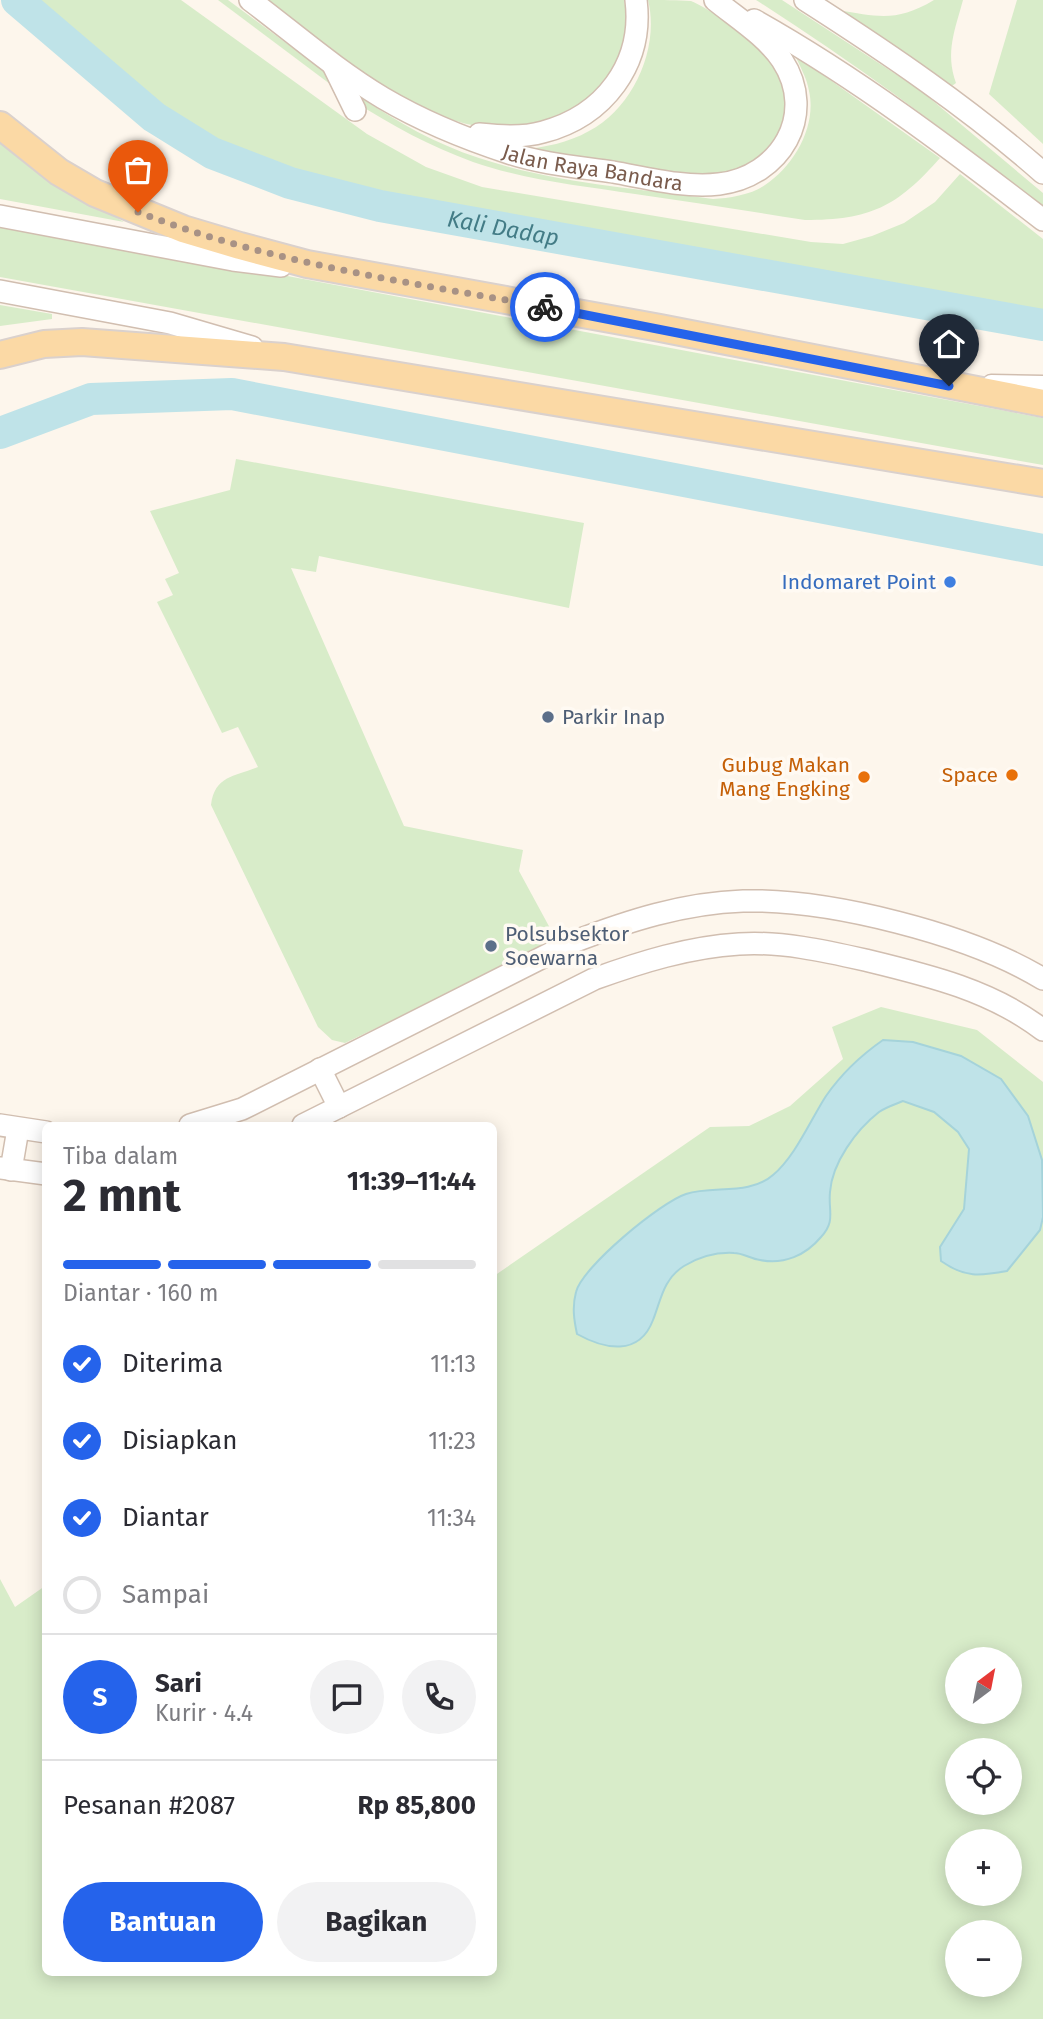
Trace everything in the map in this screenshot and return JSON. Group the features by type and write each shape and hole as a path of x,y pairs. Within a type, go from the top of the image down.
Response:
{"main road":[{"path":"0,125 60,172 95,193 183,229 307,264 660,328 1043,403"},
{"path":"0,355 44,344 82,342 284,357 1043,484"}],"street":[{"name":"Jalan Raya Bandara","path":"250,0 383,98 454,132 511,154 675,182 716,185 753,176 776,158 784,147 795,120 795,90 782,60 769,44 717,0"},
{"path":"454,132 523,135 543,132 582,116 611,92 622,77 637,30 636,0"},
{"path":"717,0 788,38 863,88 1043,220"},
{"path":"805,0 883,51 988,126 1043,173"},
{"path":"331,61 355,110"},
{"path":"0,216 233,260 275,266 307,264"},
{"path":"0,291 170,323 284,357"},
{"path":"926,381 1043,384"},
{"path":"200,1122 242,1109 573,942 629,921 702,905 743,901 824,908 856,914 961,942 992,953 1043,979"},
{"path":"309,1122 594,979 675,953 740,944 817,950 943,980 975,991 1043,1030"},
{"path":"320,1069 339,1107"},
{"path":"42,1131 9,1127 6,1169 42,1174"}],"green space":[{"path":"28,0 181,0 367,134 426,167 482,187 811,242 843,244 904,223 935,202 960,174 1043,239 1043,322 380,202 292,180 214,148 157,113"},
{"path":"218,0 228,0 328,74 334,87"},
{"path":"261,0 624,0 625,38 613,72 594,97 577,109 553,121 514,129 474,126 435,114 397,95 360,73"},
{"path":"648,0 691,1 732,26 769,56 778,70 785,103 779,134 770,148 743,168 696,176 521,150 573,139 605,121 618,108 640,75 646,56 651,18"},
{"path":"756,0 782,0 920,90 1043,193 1043,207 903,100"},
{"path":"934,0 963,0 951,51 956,83 949,88 838,10 898,15"},
{"path":"1017,0 1043,0 1043,144 989,94"},
{"path":"795,55 940,158 910,188 881,207 847,217 805,220 553,182 493,168 426,142 354,101 360,97 432,139 507,166 595,184 719,199 747,194 765,185 785,167 801,144 810,118 811,104 807,82"},
{"path":"0,136 77,194 124,222 0,199"},
{"path":"0,222 1043,418 1043,465 0,277"},
{"path":"0,305 52,314 52,319 0,326"},
{"path":"236,459 584,523 569,608 319,556 316,572 291,568 404,826 523,850 519,871 557,941 345,1043 332,1040 318,1027 211,805 213,795 222,782 258,767 238,727 222,733 157,602 173,595 165,579 179,573 150,511 230,490"},
{"path":"881,1007 977,1030 1043,1082 1043,2019 0,2019 0,1579 15,1607 42,1588 42,1976 497,1976 497,1274 710,1127 749,1126 790,1106 843,1059 832,1027"}],"water":[{"path":"883,1040 913,1042 961,1056 1001,1079 1028,1116 1042,1160 1043,1217 1040,1230 1007,1271 989,1274 965,1273 941,1261 940,1247 964,1209 969,1149 958,1132 934,1112 903,1101 879,1112 862,1128 840,1159 832,1181 828,1226 809,1249 778,1261 721,1253 684,1266 671,1277 647,1332 630,1345 609,1346 577,1334 574,1313 576,1292 581,1281 607,1252 674,1199 697,1191 753,1186 773,1175 795,1148 838,1080"}],"waterway":[{"name":"Kali Dadap","path":"17,0 154,117 212,153 290,183 380,206 1043,325"},
{"name":"Kali Dadap","path":"0,433 91,399 232,394 1043,550"}],"way so far":[{"path":"138,212 183,229 307,264 545,307"}],"place":[{"name":"Indomaret Point","path":"950,582"},
{"name":"Parkir Inap","path":"548,717"},
{"name":"Space","path":"1012,775"},
{"name":"Gubug Makan Mang Engking","path":"864,777"},
{"name":"Polsubsektor Soewarna","path":"491,946"}],"route":[{"path":"545,307 949,386"}]}
